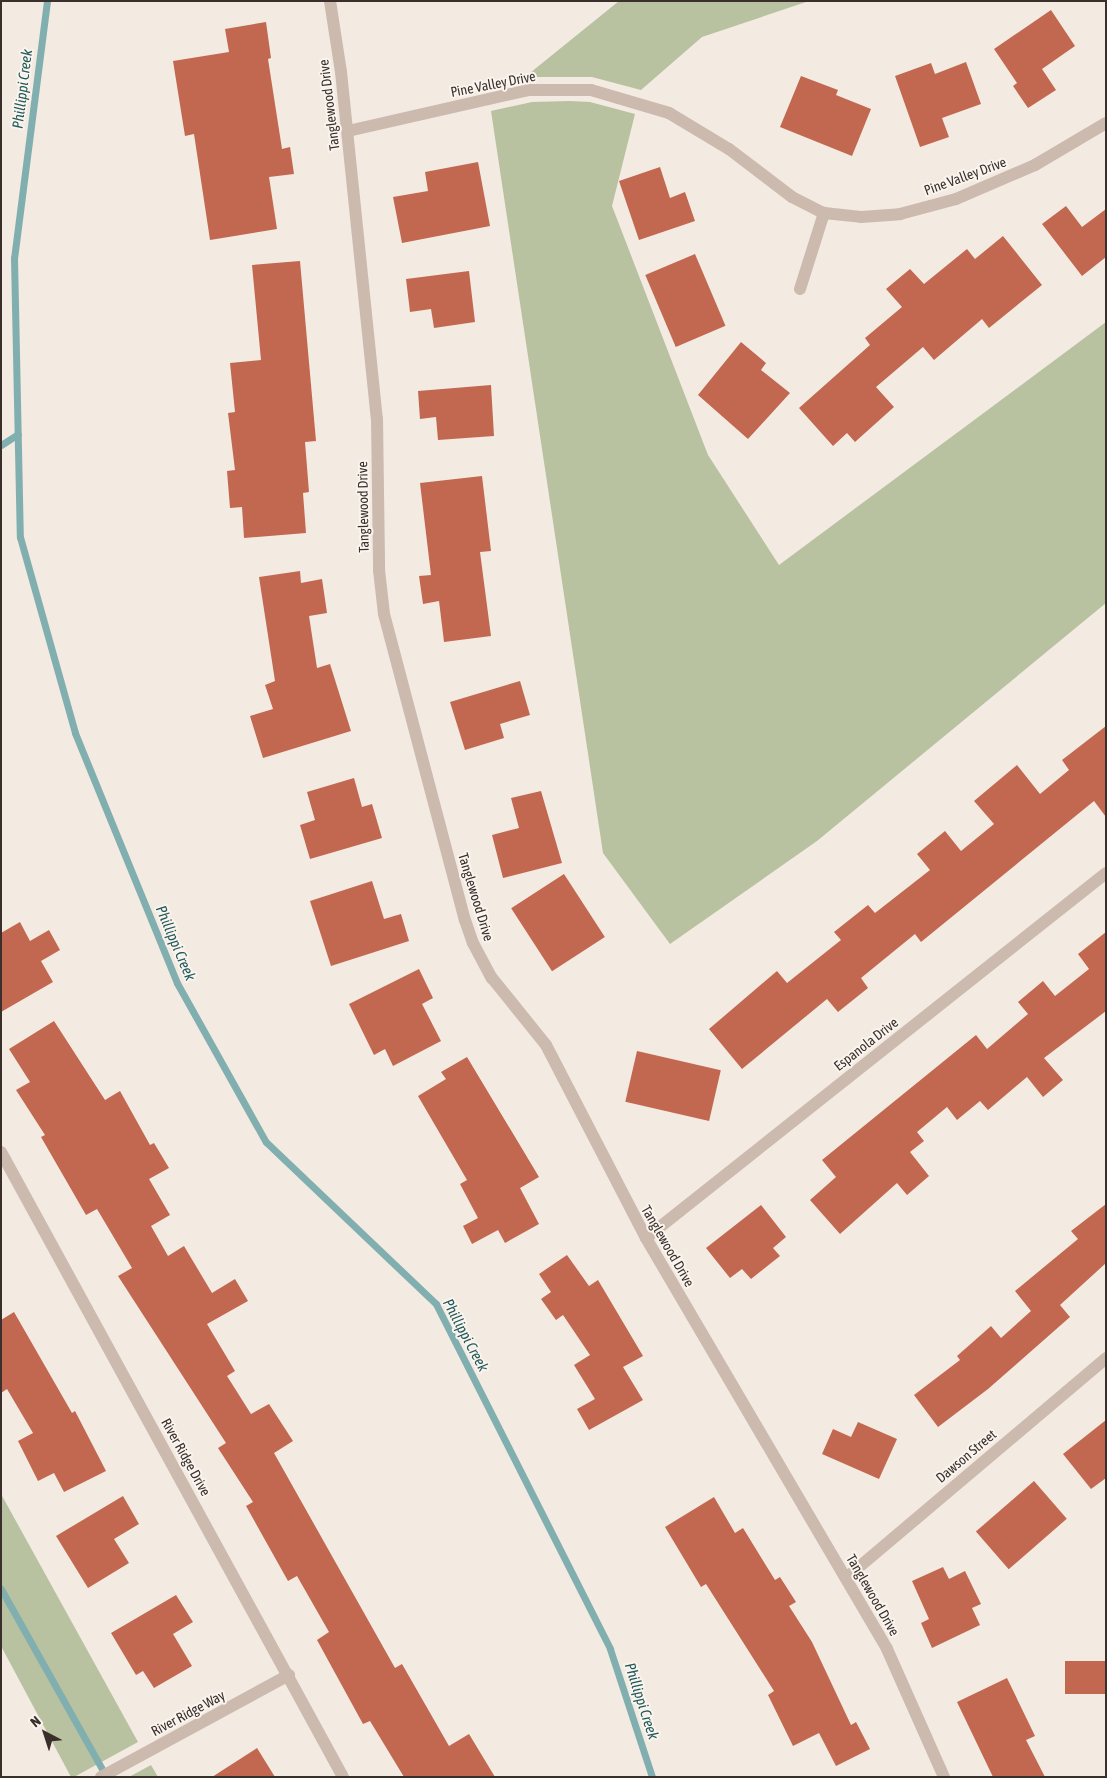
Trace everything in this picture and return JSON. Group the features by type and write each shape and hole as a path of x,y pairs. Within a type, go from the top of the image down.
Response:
{"street":[{"name":"Tanglewood Drive","path":"330,1 348,131 377,418 378,570 392,649 473,943 492,978 546,1045 646,1238 887,1649 944,1777"},
{"name":"Pine Valley Drive","path":"348,131 529,90 591,90 646,104 691,124 728,148 768,181 824,213 861,217 900,214 956,199 1035,165 1106,123"},
{"path":"800,289 824,213"},
{"name":"Espanola Drive","path":"646,1238 1106,873"},
{"name":"River Ridge Drive","path":"1,1152 289,1675 343,1777"},
{"name":"Dawson Street","path":"846,1578 1106,1358"},
{"name":"River Ridge Way","path":"101,1777 289,1675"}],"green space":[{"path":"619,1 809,1 702,37 641,90 592,77 525,77"},
{"path":"532,102 590,102 635,114 612,206 708,455 779,565 1106,322 1106,603 817,841 670,944 603,853 491,111"},
{"path":"1,1494 138,1742 74,1777 71,1777 1,1646"},
{"path":"151,1765 158,1777 129,1777"}],"building":[{"path":"1051,10 1075,46 1042,69 1056,90 1028,108 1013,86 1017,83 994,49"},
{"path":"266,22 271,58 268,59 282,149 290,147 294,174 269,177 277,229 210,240 194,134 185,136 173,61 229,52 225,29"},
{"path":"966,62 981,104 942,118 949,137 920,147 895,76 931,63 935,74"},
{"path":"801,76 838,90 836,95 871,109 852,156 780,127"},
{"path":"478,162 490,226 402,243 393,197 428,191 425,172"},
{"path":"660,167 670,198 685,192 695,221 639,240 619,181"},
{"path":"1066,206 1082,227 1106,209 1106,257 1082,276 1042,224"},
{"path":"1003,236 1042,285 989,328 982,319 934,360 923,347 876,387 894,407 855,442 847,433 833,446 799,408 870,345 865,338 902,307 886,289 910,269 924,284 967,249 975,259"},
{"path":"695,254 725,326 676,347 645,275"},
{"path":"300,261 316,441 305,442 309,492 303,493 306,533 244,538 242,507 230,508 227,471 235,470 228,413 235,412 230,363 261,360 252,265"},
{"path":"469,271 475,322 434,328 431,309 410,312 406,279"},
{"path":"741,342 766,363 761,370 790,393 748,439 698,395"},
{"path":"491,385 494,436 438,440 436,417 420,419 418,391"},
{"path":"482,476 491,551 480,552 491,636 444,642 439,601 423,604 419,576 431,575 420,483"},
{"path":"300,571 301,583 322,579 327,613 309,616 317,668 330,664 351,731 263,758 250,716 273,709 265,685 275,681 259,577"},
{"path":"520,681 530,715 500,724 504,738 465,750 450,702"},
{"path":"1106,726 1106,817 1094,801 921,942 915,934 861,978 868,988 838,1012 827,999 742,1069 709,1029 777,971 787,983 841,940 834,932 868,905 875,913 930,870 917,854 945,831 961,851 994,824 974,801 1017,765 1040,794 1069,770 1062,760"},
{"path":"354,778 362,807 372,804 382,838 310,859 300,825 315,820 307,792"},
{"path":"541,791 562,863 503,878 492,835 519,828 511,798"},
{"path":"564,874 605,937 552,971 511,908"},
{"path":"372,881 384,919 401,914 409,941 331,966 310,901"},
{"path":"20,922 30,941 49,930 60,950 41,961 53,982 1,1012 1,933"},
{"path":"1106,932 1106,1011 1044,1058 1063,1080 1043,1097 1027,1077 988,1110 980,1101 957,1120 947,1107 917,1132 924,1141 910,1152 929,1176 907,1195 897,1183 840,1234 810,1200 836,1177 822,1160 976,1035 987,1049 1028,1014 1018,1002 1043,981 1055,996 1089,969 1078,954"},
{"path":"419,969 433,998 422,1004 441,1041 393,1066 385,1049 374,1055 349,1004"},
{"path":"54,1021 105,1100 120,1091 150,1145 154,1143 169,1168 149,1179 170,1215 151,1226 168,1256 184,1246 212,1293 235,1279 248,1301 207,1324 235,1371 227,1376 251,1414 269,1404 293,1441 274,1453 395,1668 402,1664 449,1746 469,1734 495,1777 404,1777 370,1721 363,1724 317,1640 329,1632 297,1576 288,1581 246,1506 253,1502 218,1448 226,1443 118,1276 132,1268 97,1209 86,1215 41,1137 45,1135 16,1090 30,1082 9,1049"},
{"path":"637,1051 721,1070 709,1121 625,1102"},
{"path":"467,1057 539,1177 520,1188 539,1224 505,1243 498,1230 472,1244 463,1226 478,1218 460,1184 467,1180 418,1096 446,1079 441,1072"},
{"path":"1106,1204 1106,1263 1060,1305 1070,1317 988,1389 938,1427 914,1395 960,1360 957,1356 991,1326 1001,1338 1031,1311 1015,1291 1078,1239 1071,1231"},
{"path":"761,1205 786,1237 773,1248 780,1256 751,1279 742,1269 730,1278 706,1248"},
{"path":"567,1255 589,1286 598,1280 643,1356 623,1367 643,1400 589,1430 577,1409 595,1399 574,1365 590,1355 563,1315 556,1320 541,1299 551,1292 539,1274"},
{"path":"14,1312 72,1413 75,1411 106,1471 64,1492 54,1473 38,1481 18,1441 33,1433 7,1389 1,1393 1,1320"},
{"path":"1106,1420 1106,1478 1091,1489 1063,1454"},
{"path":"858,1422 897,1439 879,1479 822,1454 833,1429 851,1437"},
{"path":"1034,1481 1067,1519 1009,1569 976,1532"},
{"path":"123,1496 139,1524 114,1539 129,1563 88,1588 56,1536"},
{"path":"714,1497 735,1533 743,1528 775,1580 780,1577 796,1602 789,1606 812,1642 851,1725 856,1722 870,1749 836,1766 819,1733 793,1746 768,1695 774,1691 706,1584 701,1587 665,1527"},
{"path":"943,1567 949,1579 965,1571 981,1604 972,1608 980,1625 932,1648 921,1623 929,1619 912,1581"},
{"path":"176,1595 193,1622 173,1634 192,1666 154,1688 143,1671 136,1675 111,1633"},
{"path":"1065,1661 1106,1661 1106,1694 1065,1694"},
{"path":"1007,1678 1035,1736 1026,1740 1045,1777 993,1777 957,1702"},
{"path":"257,1748 275,1777 212,1777"}],"waterway":[{"name":"Phillippi Creek","path":"47,1 14,258 20,537 75,733 177,983 266,1142 436,1304 610,1649 652,1777"},
{"path":"1,445 18,434"},
{"path":"1,1589 106,1776"}]}
